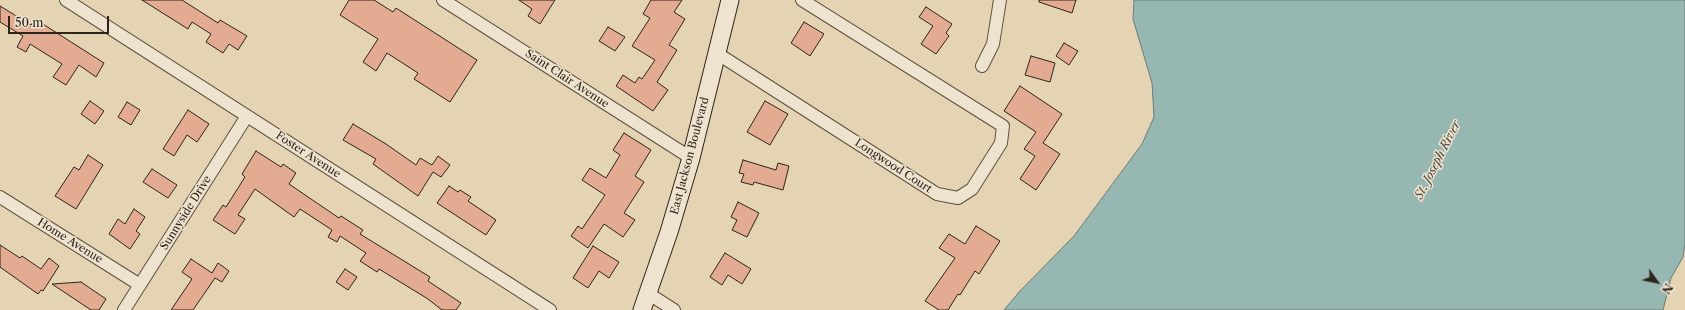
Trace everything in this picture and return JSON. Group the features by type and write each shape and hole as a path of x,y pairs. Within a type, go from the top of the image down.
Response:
{"main road":[{"name":"East Jackson Boulevard","path":"642,310 649,294 691,158 718,54 730,0"}],"street":[{"name":"Foster Avenue","path":"66,0 550,310"},
{"name":"Saint Clair Avenue","path":"443,0 691,158"},
{"name":"Longwood Court","path":"718,54 937,194 958,198 972,188 1002,143 1003,126 802,0"},
{"path":"982,66 993,44 1000,0"},
{"name":"Sunnyside Drive","path":"124,310 247,116"},
{"name":"Home Avenue","path":"0,197 140,286"},
{"path":"649,294 674,310"}],"water":[{"name":"St. Joseph River","path":"1134,0 1685,0 1685,244 1683,257 1671,278 1663,310 1004,310 1020,291 1074,236 1142,144 1154,117 1152,83 1133,19"}],"building":[{"path":"142,0 182,0 218,23 220,20 247,36 238,50 229,44 223,53 206,42 211,34 192,22 188,29"},
{"path":"349,0 374,0 393,12 396,8 477,60 450,102 414,79 418,73 387,53 376,71 363,62 378,39 340,15"},
{"path":"519,0 555,0 540,24 528,16 532,9"},
{"path":"651,0 682,0 674,12 685,19 669,45 677,50 657,82 668,90 653,111 616,86 623,75 635,83 639,77 642,79 655,60 632,46 650,18 643,14"},
{"path":"1039,0 1076,0 1072,13 1039,2"},
{"path":"0,6 31,25 35,19 104,63 96,77 79,65 66,85 53,77 62,64 30,44 26,52 17,47 23,36 0,22"},
{"path":"926,7 952,24 946,33 949,36 936,54 921,44 933,26 919,17"},
{"path":"804,22 824,34 810,56 791,43"},
{"path":"608,27 625,37 615,51 599,41"},
{"path":"1064,43 1078,51 1069,65 1056,56"},
{"path":"1031,56 1055,63 1050,82 1025,75"},
{"path":"1020,86 1062,114 1043,143 1060,154 1036,190 1020,179 1035,156 1024,149 1036,132 1004,111"},
{"path":"90,101 104,111 95,124 81,114"},
{"path":"765,101 788,114 770,145 747,132"},
{"path":"127,102 140,110 131,125 118,117"},
{"path":"188,110 209,124 197,142 187,135 174,156 163,149"},
{"path":"353,124 386,144 416,165 420,158 432,165 438,156 450,165 441,177 433,172 418,196 373,164 376,159 343,140"},
{"path":"624,133 651,150 635,176 644,182 624,213 635,220 623,237 604,224 588,248 571,236 578,226 582,229 605,195 582,180 590,168 606,178 620,155 613,150"},
{"path":"256,151 281,167 283,164 296,173 289,184 339,218 341,216 363,230 360,234 430,277 428,281 461,303 456,310 442,310 428,299 379,269 377,272 360,261 366,253 340,236 337,242 328,237 332,230 300,209 294,217 255,189 238,215 245,219 235,234 213,220 223,205 226,207 245,177 242,174"},
{"path":"88,155 103,165 76,209 55,196 74,167 79,170"},
{"path":"743,160 776,170 778,163 789,166 783,190 754,182 753,185 741,182 744,174 739,173"},
{"path":"152,169 177,185 168,198 143,182"},
{"path":"449,186 458,192 460,190 471,197 468,201 496,220 486,235 437,203"},
{"path":"738,202 759,213 747,237 732,230 737,220 731,217"},
{"path":"134,209 145,217 136,231 140,234 130,249 109,234 118,219 125,224"},
{"path":"976,226 1000,241 979,274 975,271 960,295 958,294 948,310 939,310 925,301 955,258 939,248 949,234 965,244"},
{"path":"0,245 20,258 22,256 41,269 49,258 59,266 43,291 41,290 38,294 0,267"},
{"path":"593,246 619,262 609,278 599,271 588,288 573,278"},
{"path":"725,253 751,269 742,284 728,275 722,285 710,277"},
{"path":"191,259 212,273 218,263 229,271 222,282 215,278 193,310 171,310 192,279 182,272"},
{"path":"345,269 357,277 348,290 336,282"},
{"path":"81,282 106,299 99,310 91,310 52,284"}]}
